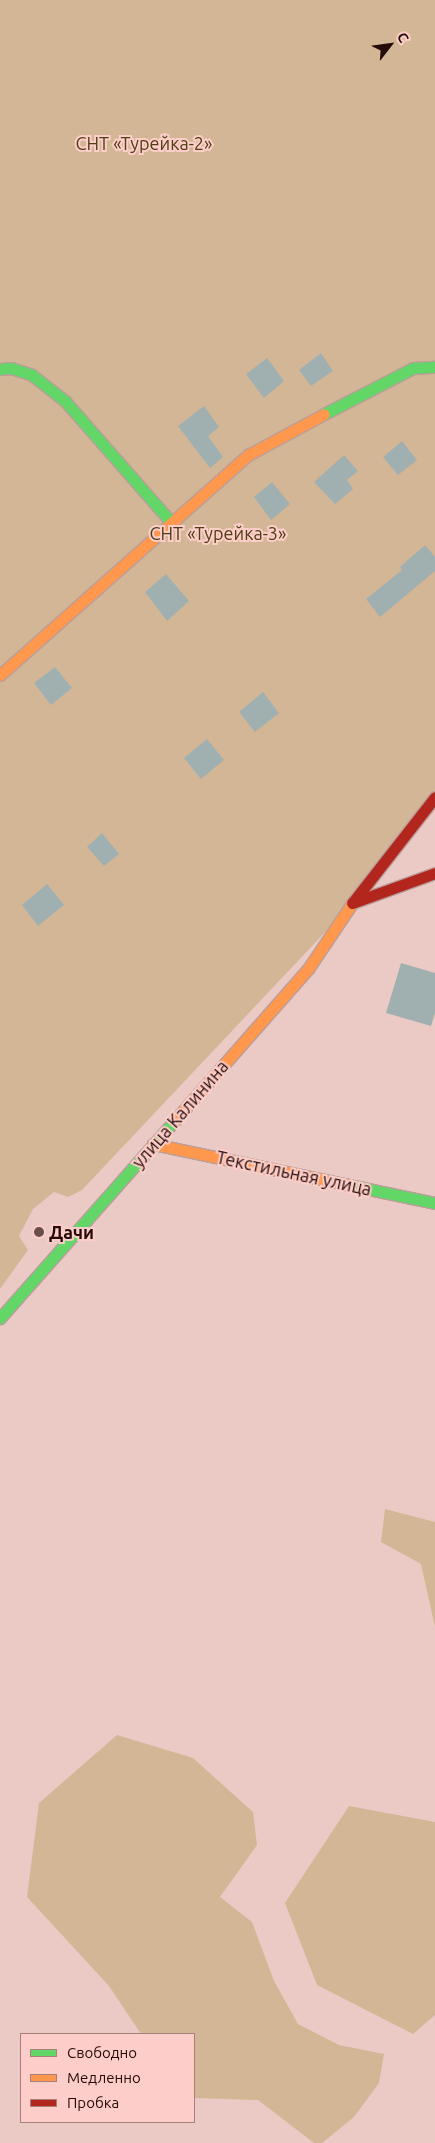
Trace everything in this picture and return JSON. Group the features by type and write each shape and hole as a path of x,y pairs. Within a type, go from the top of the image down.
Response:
{"street":[{"path":"0,674 248,455 399,374 414,368 435,367"},
{"path":"0,369 11,368 32,374 65,401 172,522"},
{"name":"улица Калинина","path":"0,1318 308,969 352,903 435,797"},
{"path":"352,903 435,873"},
{"name":"Текстильная улица","path":"153,1144 435,1202"}],"green space":[{"path":"0,0 435,0 435,804 347,909 82,1190 68,1197 54,1192 33,1209 19,1236 28,1250 0,1289"},
{"path":"385,1509 435,1522 435,1627 421,1564 381,1542"},
{"path":"117,1735 193,1758 253,1812 257,1845 220,1897 252,1922 274,1981 298,2024 339,2045 384,2054 379,2083 354,2117 322,2143 314,2143 258,2100 195,2098 195,2033 140,2033 109,1986 27,1897 39,1803"},
{"path":"349,1806 435,1822 435,2015 413,2034 317,1985 285,1903"}],"building":[{"path":"321,353 333,371 311,386 299,370"},
{"path":"267,358 284,381 264,398 246,374"},
{"path":"204,406 219,427 208,436 223,457 210,468 178,426"},
{"path":"402,441 417,460 398,475 383,457"},
{"path":"344,455 358,471 347,480 353,489 335,504 314,482"},
{"path":"272,482 290,504 271,520 254,497"},
{"path":"425,545 435,557 435,571 380,617 366,599 402,570 400,567"},
{"path":"166,574 189,601 167,621 145,592"},
{"path":"55,667 72,688 51,705 34,683"},
{"path":"263,692 279,713 255,732 239,712"},
{"path":"207,739 224,760 201,779 184,758"},
{"path":"102,833 119,854 104,866 87,847"},
{"path":"47,884 64,905 38,926 22,905"},
{"path":"401,963 435,973 435,1013 431,1026 386,1013"}],"traffic: fast":[{"path":"324,414 413,368 435,367"},
{"path":"0,369 11,368 32,375 65,401 171,522"},
{"path":"0,1318 176,1119"},
{"path":"349,1185 435,1203"}],"traffic: slow":[{"path":"0,675 248,455 324,414"},
{"path":"176,1119 308,969 353,902"},
{"path":"153,1144 349,1185"}],"traffic: jam":[{"path":"353,902 435,797"},
{"path":"352,903 435,873"}],"place":[{"name":"Дачи","path":"39,1232"}],"park label":[{"name":"СНТ «Турейка-2»","path":"144,143"},
{"name":"СНТ «Турейка-3»","path":"218,533"}]}
